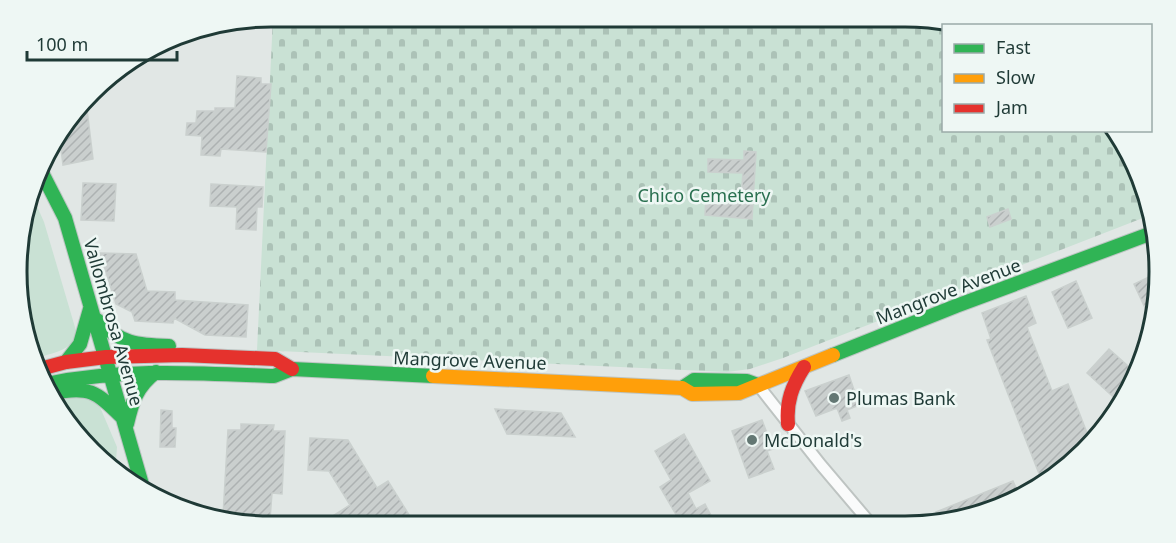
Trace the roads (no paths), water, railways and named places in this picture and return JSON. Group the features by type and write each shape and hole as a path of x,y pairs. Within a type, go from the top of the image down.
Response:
{"street":[{"name":"Vallombrosa Avenue","path":"45,180 64,218 140,478"},
{"name":"Mangrove Avenue","path":"56,386 94,374 156,372 274,376 292,369 682,388 694,380 747,381 758,385 956,306 1146,235"},
{"path":"92,311 111,334 123,342 171,346 191,355"},
{"path":"66,362 83,342 92,311"},
{"name":"Mangrove Avenue","path":"47,367 106,357 191,355 275,359 292,369"},
{"path":"788,424 786,409 789,395 804,367"},
{"path":"125,423 136,390 146,378 156,372"},
{"path":"758,385 864,516"},
{"path":"57,389 91,391 102,398 125,423"}],"place":[{"name":"Plumas Bank","path":"834,398"},
{"name":"McDonald's","path":"752,440"}],"park label":[{"name":"Chico Cemetery","path":"704,195"}]}
